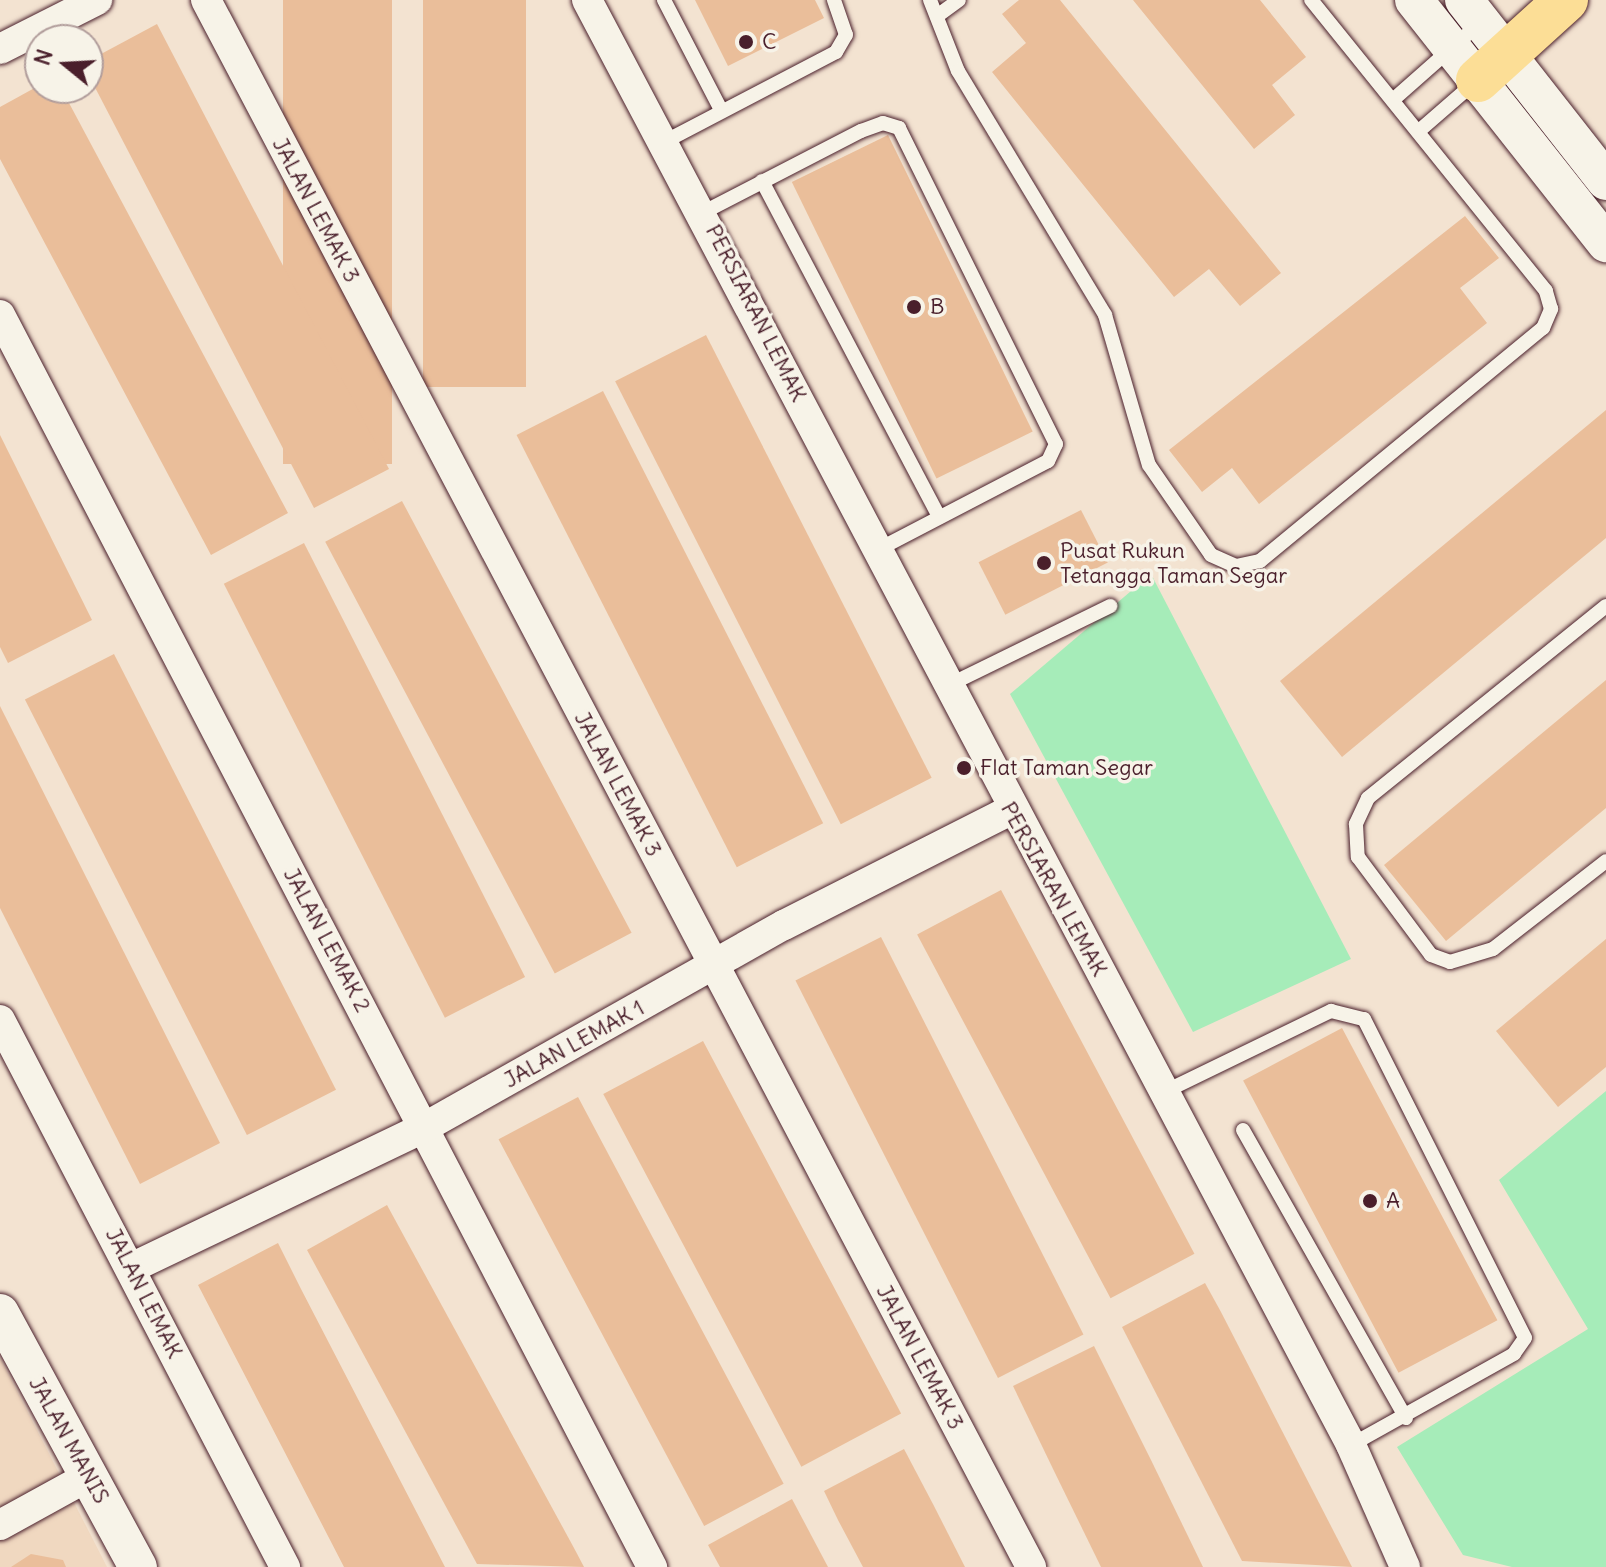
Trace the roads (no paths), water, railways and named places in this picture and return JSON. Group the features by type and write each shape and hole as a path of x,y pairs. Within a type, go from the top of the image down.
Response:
{"highway":[{"path":"1477,41 1566,0"}],"street":[{"path":"0,49 97,0"},
{"name":"JALAN LEMAK 3","path":"206,0 1031,1567"},
{"name":"PERSIARAN LEMAK","path":"587,0 704,212 1011,810 1351,1445 1405,1567"},
{"path":"1414,0 1477,41 1606,181"},
{"path":"1477,41 1606,243"},
{"name":"JALAN LEMAK 2","path":"0,315 652,1567"},
{"name":"JALAN LEMAK 1","path":"131,1268 425,1127 714,966 1011,810"},
{"name":"JALAN LEMAK","path":"0,1020 285,1567"},
{"name":"JALAN MANIS","path":"1,1316 138,1567"},
{"path":"0,1525 89,1476"}],"lane":[{"path":"664,0 721,110"},
{"path":"664,142 836,52 846,35 834,0"},
{"path":"930,0 958,71 1105,315 1149,465 1211,555 1236,566 1260,561 1543,328 1551,309 1546,291 1420,130 1311,0"},
{"path":"937,16 959,0"},
{"path":"1420,130 1477,41"},
{"path":"1394,99 1477,41"},
{"path":"704,212 861,131 883,123 899,128 1056,444 1048,461 879,549"},
{"path":"762,181 939,517"},
{"path":"947,686 1110,606"},
{"path":"1606,606 1368,798 1356,824 1358,857 1431,955 1450,962 1493,949 1606,861"},
{"path":"1164,1092 1331,1011 1364,1019 1525,1338 1514,1354 1406,1418 1351,1445"},
{"path":"1243,1130 1406,1418"}],"place":[{"name":"C","path":"746,42"},
{"name":"B","path":"914,307"},
{"name":"Pusat Rukun Tetangga Taman Segar","path":"1044,563"},
{"name":"Flat Taman Segar","path":"964,768"},
{"name":"A","path":"1370,1201"}]}
